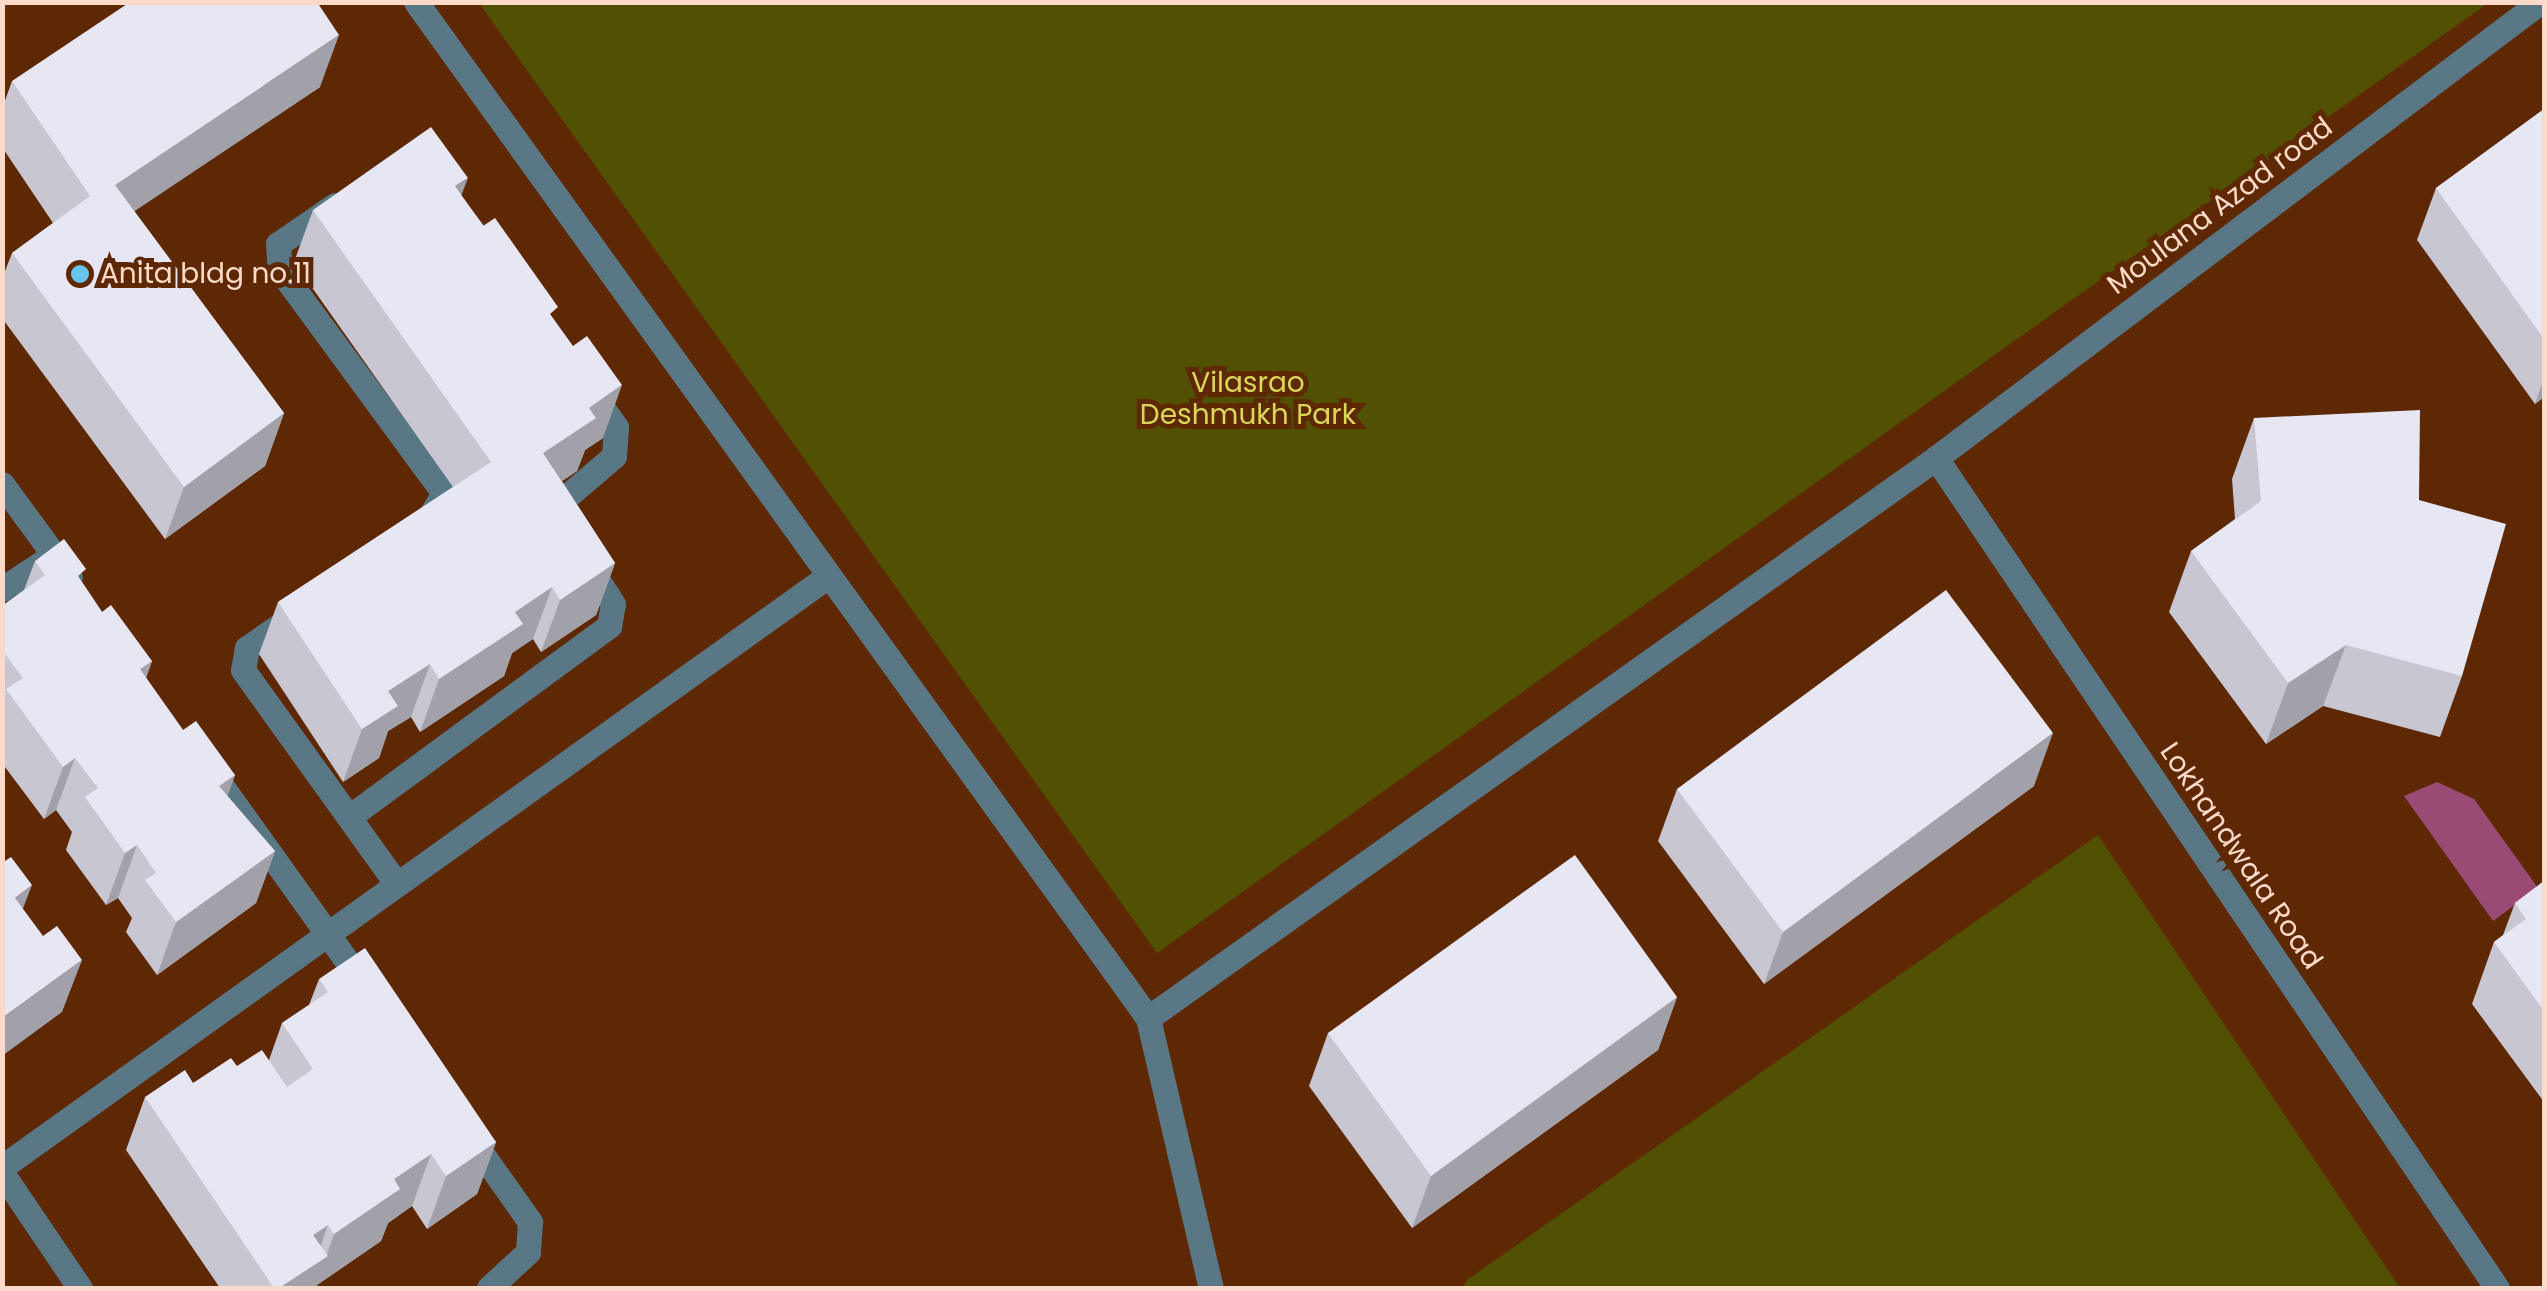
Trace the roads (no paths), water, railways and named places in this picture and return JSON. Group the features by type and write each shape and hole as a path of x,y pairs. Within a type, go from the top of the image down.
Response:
{"street":[{"path":"416,2 1148,1018 1212,1288"},
{"name":"Moulana Azad road","path":"1148,1018 1936,458 2540,2"},
{"path":"354,191 278,244 280,270 444,494 433,517 402,539"},
{"path":"349,817 609,626 612,604 560,520 559,504 614,456 616,427 571,366"},
{"name":"Lokhandwala Road","path":"1936,458 2497,1288"},
{"path":"2,484 88,602"},
{"path":"2,589 54,555"},
{"path":"80,1288 2,1170 828,576"},
{"path":"309,604 247,648 243,670 396,883"},
{"path":"191,744 383,1012"},
{"path":"449,1107 530,1222 528,1252 489,1288"}],"place":[{"name":"Anita bldg no.11","path":"80,274"}],"park label":[{"name":"Vilasrao Deshmukh Park","path":"1248,399"}]}
